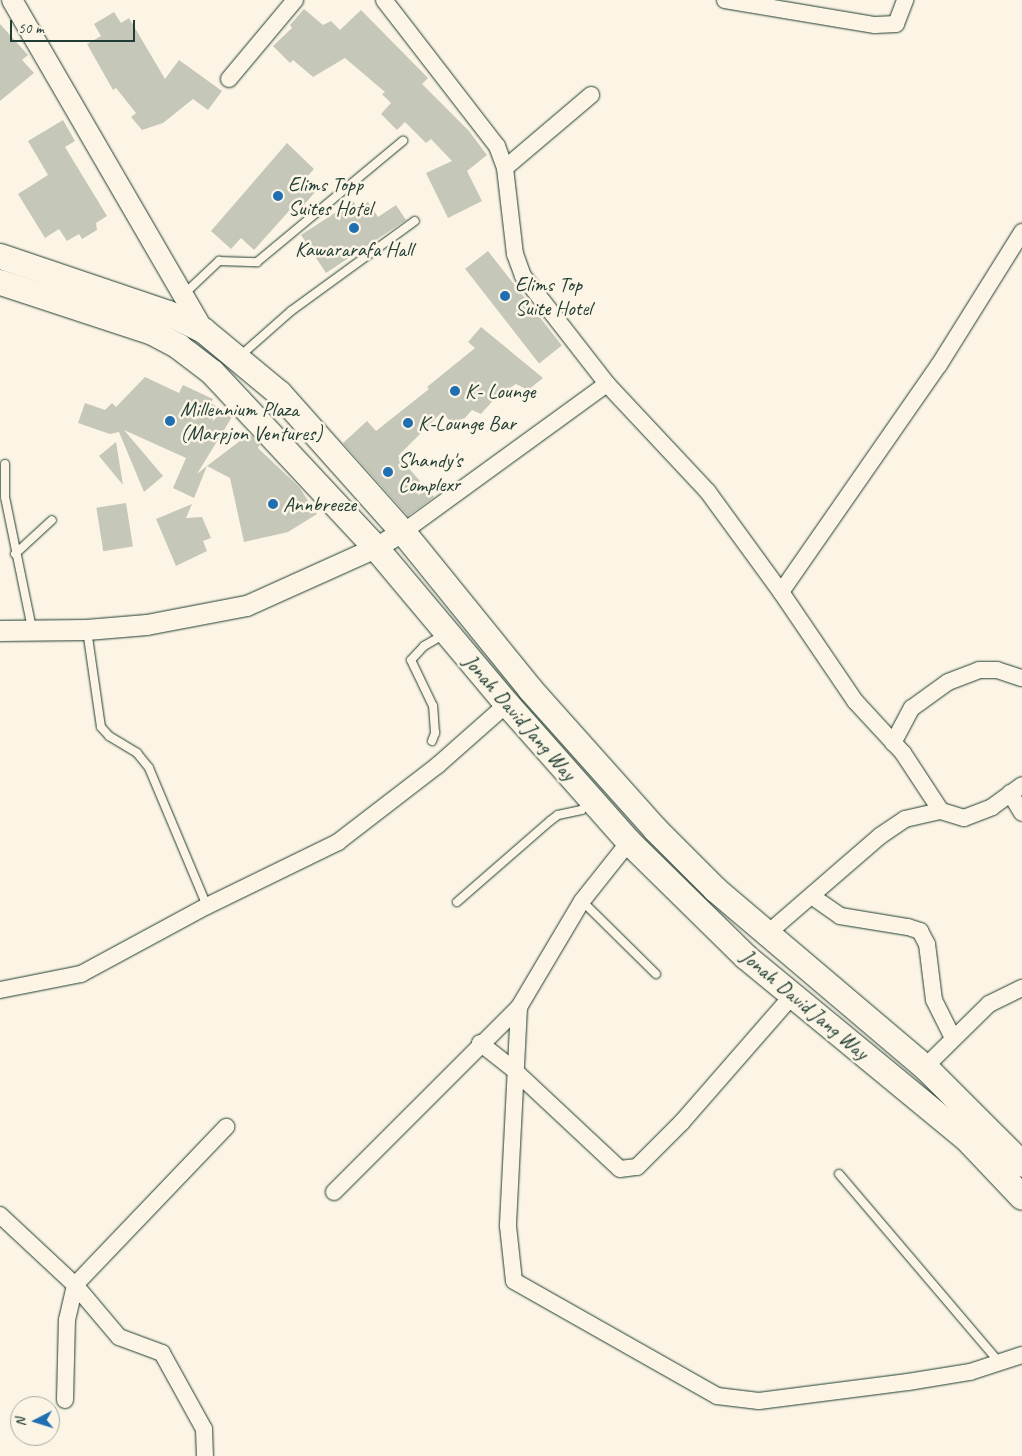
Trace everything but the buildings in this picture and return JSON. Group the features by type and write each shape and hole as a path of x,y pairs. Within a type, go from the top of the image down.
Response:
{"main road":[{"path":"0,256 168,314 203,330 239,357 279,393 403,532 530,689 655,829 716,889 925,1067 1022,1164"},
{"name":"Jonah David Jang Way","path":"0,282 152,332 178,346 212,372 376,548 507,704 630,842 791,997 966,1138 1022,1197"}],"street":[{"path":"12,0 203,330"},
{"path":"230,80 295,0"},
{"path":"725,0 875,26 896,24 905,0"},
{"path":"388,2 497,146 505,168 515,254 523,276 607,384 708,492 781,592 855,701 893,742 941,811"},
{"path":"505,168 591,95"},
{"path":"781,592 939,365 1022,232"},
{"path":"0,631 87,630 147,625 246,606 376,548 403,532 607,384"},
{"path":"893,742 912,708 948,682 979,670 997,670 1022,678"},
{"path":"0,990 80,974 206,906 338,842 438,765 507,704"},
{"path":"768,933 812,897 880,836 905,819 941,811 964,818 992,807 1016,789 1022,813"},
{"path":"334,1192 480,1043 519,1007 582,901 630,842"},
{"path":"812,897 840,916 908,927 920,932 927,944 934,1000 953,1038"},
{"path":"925,1067 989,1004 1022,988"},
{"path":"480,1043 513,1069 620,1169 637,1167 682,1122 791,997"},
{"path":"519,1007 513,1069 516,1098 508,1226 514,1281 717,1396 760,1401 908,1382 1000,1364 1022,1355"},
{"path":"65,1400 67,1320 75,1285 226,1127"},
{"path":"0,1215 75,1285 119,1337 162,1353 204,1429 205,1456"}],"lane":[{"path":"182,296 219,261 257,262 403,141"},
{"path":"239,357 291,311 415,221"},
{"path":"6,464 5,497 32,631"},
{"path":"15,554 52,520"},
{"path":"87,630 101,727 109,736 137,754 149,768 206,906"},
{"path":"432,741 435,733 433,706 411,660 424,646 447,633"},
{"path":"457,902 550,821 558,815 581,810 592,800"},
{"path":"582,901 656,974"},
{"path":"839,1174 1000,1364"}],"place":[{"name":"Elims Topp Suites Hotel","path":"278,196"},
{"name":"Kawararafa Hall","path":"354,228"},
{"name":"Elims Top Suite Hotel","path":"505,296"},
{"name":"K- Lounge","path":"455,391"},
{"name":"Millennium Plaza (Marpjon Ventures)","path":"170,421"},
{"name":"K-Lounge Bar","path":"408,423"},
{"name":"Shandy's Complexr","path":"388,472"},
{"name":"Annbreeze","path":"273,504"}]}
